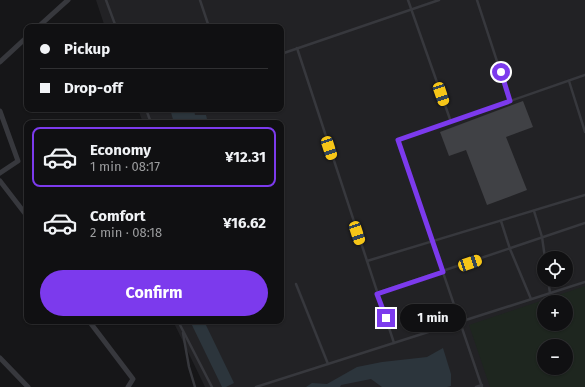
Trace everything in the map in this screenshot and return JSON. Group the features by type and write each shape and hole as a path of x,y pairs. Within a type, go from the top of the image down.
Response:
{"street":[{"path":"59,0 61,7"},
{"path":"41,24 68,0"},
{"path":"0,62 24,40"},
{"path":"0,111 18,161 0,173"},
{"path":"0,181 24,212"},
{"path":"91,324 133,379 128,387"},
{"path":"0,358 28,387"}],"lane":[{"path":"106,0 115,24"},
{"path":"200,0 208,24"},
{"path":"408,0 451,122"},
{"path":"284,53 439,0"},
{"path":"477,0 510,101"},
{"path":"297,48 394,343"},
{"path":"476,387 482,386 398,140 585,75"},
{"path":"569,81 585,132"},
{"path":"367,261 585,195"},
{"path":"534,211 542,237 544,251"},
{"path":"501,221 510,249 531,299"},
{"path":"377,294 585,223"},
{"path":"256,387 585,282"},
{"path":"296,284 328,364"},
{"path":"549,287 550,293"},
{"path":"179,324 212,387"},
{"path":"182,330 189,367 195,387"}],"shaded area":[{"path":"96,0 585,0 585,387 205,387 174,324 284,324 284,120 142,120 139,112 284,112 284,24 104,24"},
{"path":"171,112 194,112 195,115 206,115 207,120 173,120"},
{"path":"585,286 585,387 490,387 469,325 537,302 537,331 573,331 573,295 558,295"},
{"path":"191,324 205,324 234,383 226,387 222,387"},
{"path":"443,348 451,374 451,386 382,387 371,379 341,385 340,387 306,387 312,383 327,384 357,367 382,362 427,357"}],"building":[{"path":"523,101 533,127 506,137 527,190 487,205 466,150 449,156 440,132"}],"route":[{"path":"386,318 377,294 443,272 398,140 510,101 501,72"}]}
